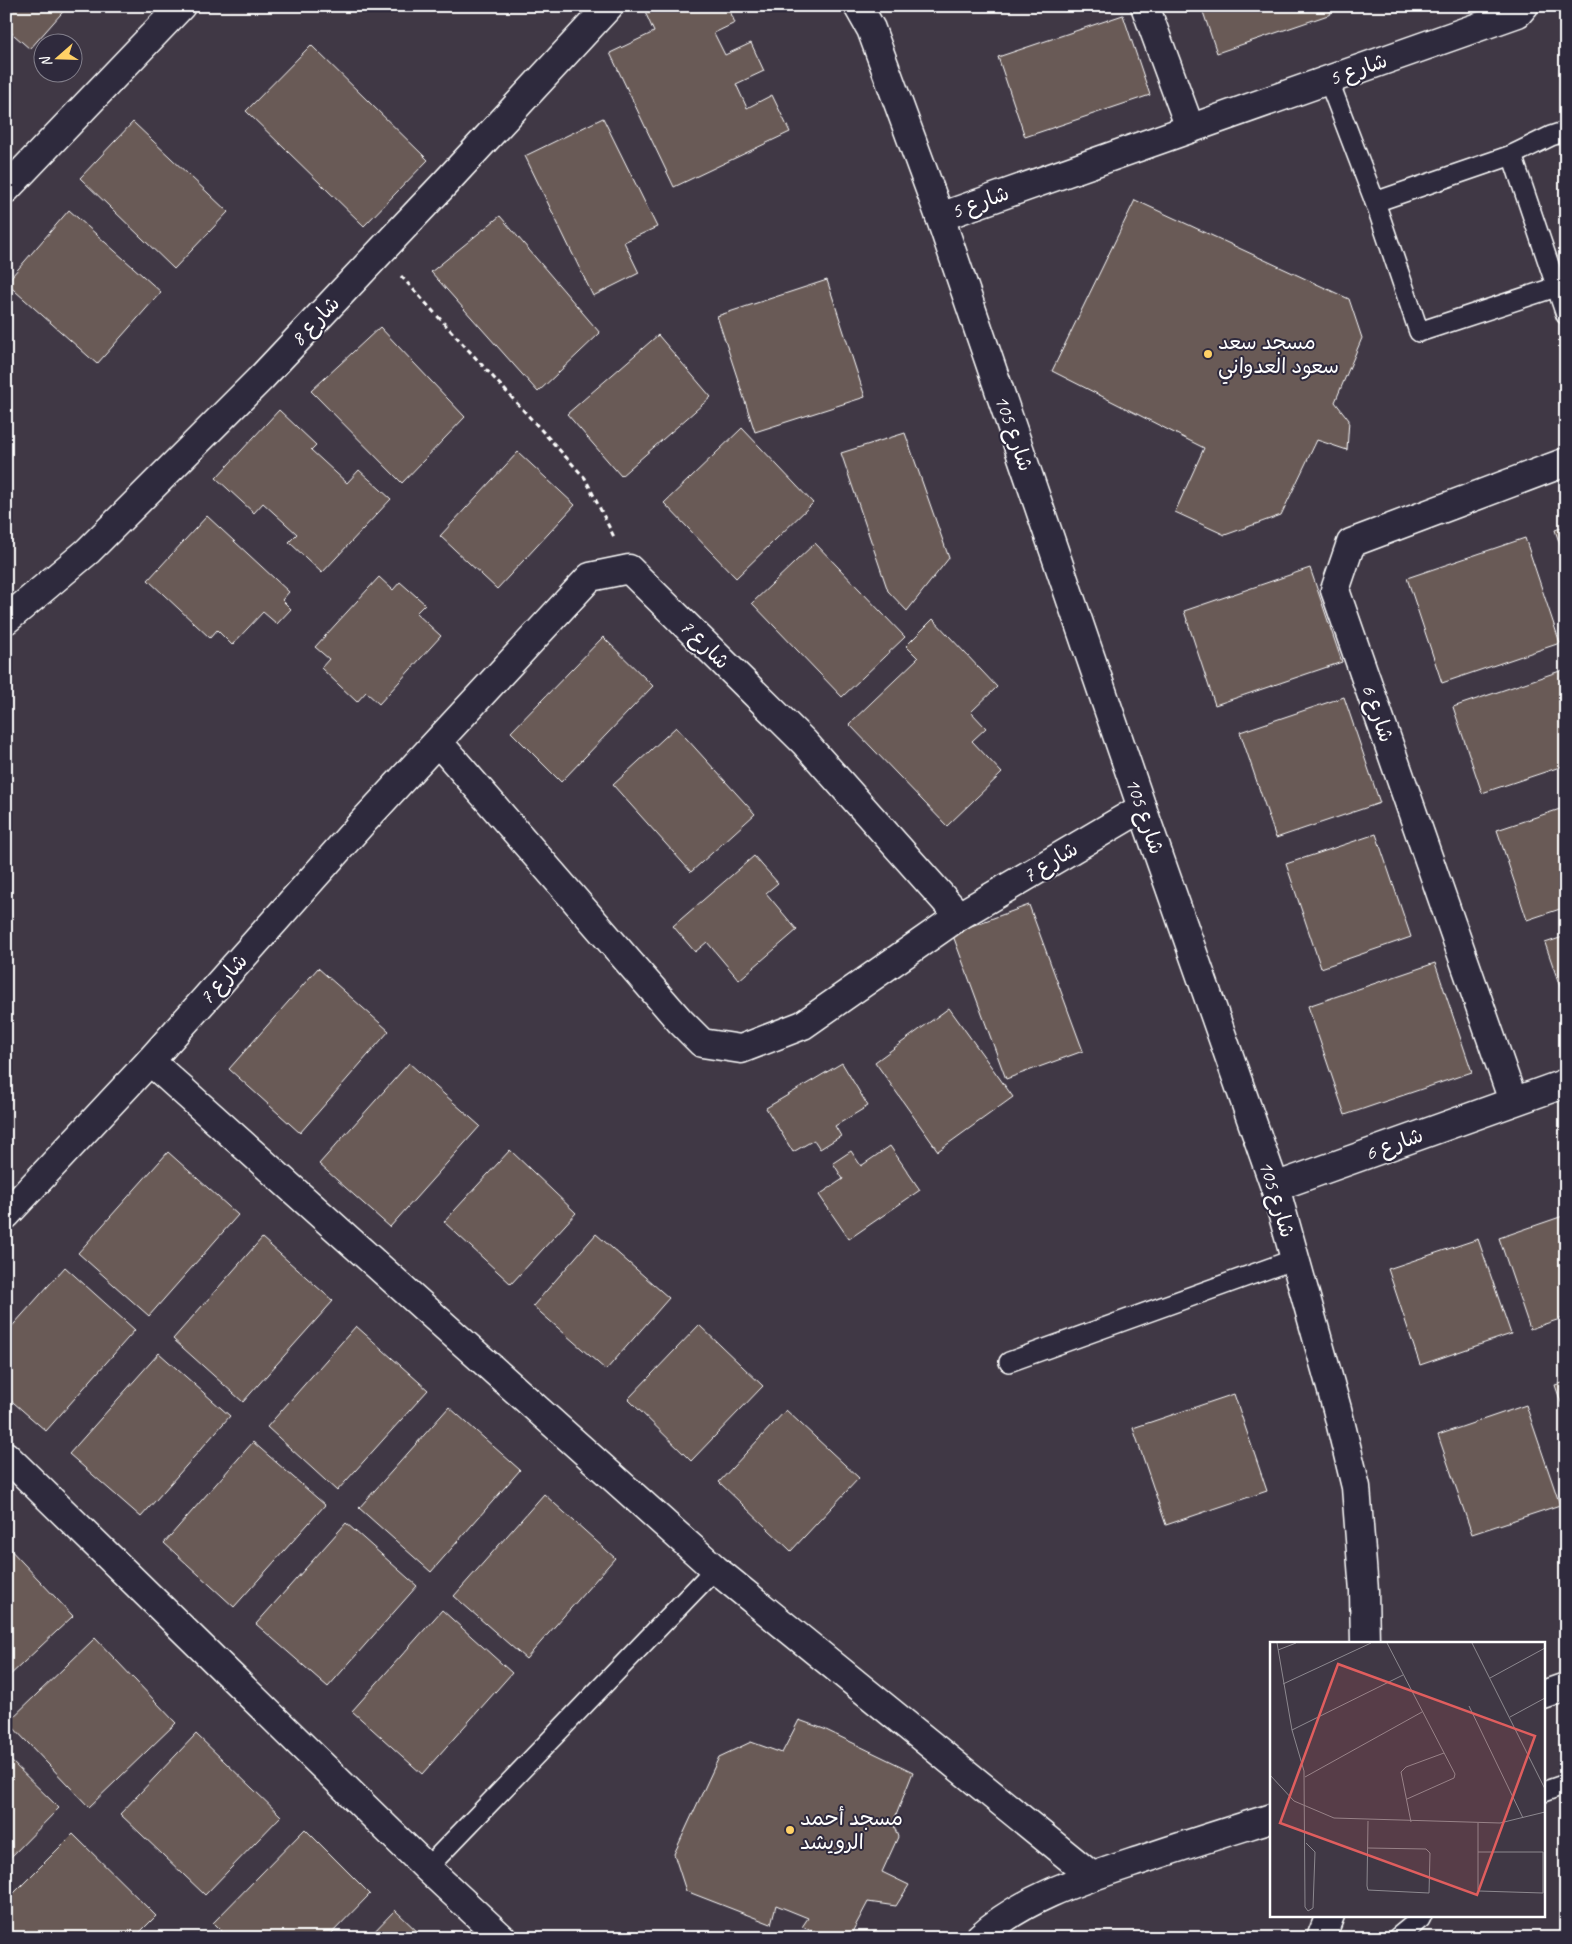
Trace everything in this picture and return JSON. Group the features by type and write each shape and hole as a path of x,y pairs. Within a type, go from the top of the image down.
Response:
{"street":[{"path":"6,189 181,6"},
{"name":"شارع 8","path":"6,620 95,544 262,377 609,6"},
{"name":"شارع 105","path":"858,6 871,29 940,217 1274,1187 1337,1408 1356,1487 1364,1591 1364,1642"},
{"path":"1145,6 1190,128"},
{"name":"شارع 5","path":"940,217 1518,13 1524,6"},
{"name":"شارع 6","path":"1513,1101 1335,590 1351,543 1566,462"},
{"name":"شارع 7","path":"6,1215 150,1061 362,823 590,577 629,569 804,742 959,916"},
{"name":"شارع 7","path":"438,742 680,1021 702,1043 741,1049 803,1024 959,916 1142,808"},
{"path":"150,1061 715,1569 1092,1876"},
{"name":"شارع 6","path":"1274,1187 1566,1083"},
{"path":"6,1456 426,1868 502,1938"},
{"path":"1544,1695 1566,1687"},
{"path":"979,1938 994,1924 1042,1897 1092,1876 1270,1818"},
{"path":"1321,1938 1330,1916"}],"lane":[{"path":"1328,79 1375,202 1418,332 1556,287"},
{"path":"1375,202 1512,155 1551,136 1566,131"},
{"path":"1512,155 1566,315"},
{"path":"1009,1362 1295,1259"},
{"path":"426,1868 715,1569"},
{"path":"1544,1792 1566,1784"},
{"path":"1396,1938 1422,1916"}],"path":[{"path":"380,252 585,478 629,569"}],"building":[{"path":"6,6 68,6 45,32 32,32 32,47 30,49 6,28"},
{"path":"662,6 728,6 735,23 714,33 725,55 751,43 764,71 736,84 747,108 772,95 790,132 674,187 610,53 654,32 646,14"},
{"path":"1201,6 1328,6 1331,14 1217,53"},
{"path":"1123,15 1150,95 1025,137 998,57"},
{"path":"311,45 428,160 364,226 246,111"},
{"path":"603,118 657,227 624,242 639,273 593,296 525,156"},
{"path":"133,122 228,212 174,269 80,178"},
{"name":"مسجد سعد سعود العدواني","path":"1135,200 1349,299 1362,338 1335,402 1349,420 1347,450 1317,440 1281,515 1225,535 1175,512 1204,448 1052,371"},
{"path":"69,210 161,292 97,364 6,283"},
{"path":"500,216 600,333 538,392 431,272"},
{"path":"827,280 865,397 755,432 717,316"},
{"path":"380,327 465,417 402,483 311,391"},
{"path":"658,335 711,397 621,476 567,414"},
{"path":"279,410 316,445 311,450 347,483 359,470 391,499 322,573 289,542 297,534 263,503 254,513 216,478"},
{"path":"742,428 813,503 736,578 664,503"},
{"path":"905,433 949,558 907,611 888,591 841,453"},
{"path":"518,452 575,505 497,589 440,536"},
{"path":"207,516 289,592 282,600 291,609 277,624 263,612 232,645 217,630 210,638 148,580"},
{"path":"1566,526 1566,562 1555,530"},
{"path":"1525,538 1560,643 1442,683 1407,578"},
{"path":"815,543 905,637 842,697 752,603"},
{"path":"1310,568 1342,662 1215,705 1184,611"},
{"path":"379,577 393,590 400,582 425,604 416,613 441,636 379,704 366,692 357,702 321,668 329,659 315,647"},
{"path":"933,619 997,687 971,712 986,728 972,741 1002,773 947,826 849,724 918,658 906,646"},
{"path":"603,637 653,686 561,782 511,732"},
{"path":"1566,669 1566,765 1482,793 1453,707"},
{"path":"1344,697 1380,803 1276,838 1240,732"},
{"path":"676,727 755,814 691,872 613,785"},
{"path":"1566,807 1566,907 1527,920 1497,830"},
{"path":"1376,834 1411,937 1321,968 1286,864"},
{"path":"754,856 778,883 766,893 797,930 739,980 707,942 695,952 673,926"},
{"path":"1029,905 1083,1051 1006,1079 952,933"},
{"path":"1566,936 1566,1004 1545,943"},
{"path":"1435,963 1472,1072 1345,1115 1308,1006"},
{"path":"318,968 389,1031 300,1133 229,1069"},
{"path":"949,1008 1013,1097 938,1151 875,1062"},
{"path":"409,1063 480,1126 390,1227 319,1164"},
{"path":"842,1063 868,1106 835,1126 841,1136 820,1149 814,1140 793,1152 766,1108"},
{"path":"890,1146 920,1190 849,1239 819,1195 843,1179 833,1163 851,1151 861,1166"},
{"path":"510,1150 576,1213 511,1284 444,1222"},
{"path":"168,1152 238,1215 149,1316 78,1253"},
{"path":"1566,1215 1566,1317 1530,1329 1499,1238"},
{"path":"596,1234 669,1298 606,1370 533,1306"},
{"path":"262,1238 333,1301 243,1402 173,1339"},
{"path":"1478,1239 1511,1334 1420,1365 1388,1269"},
{"path":"65,1267 135,1330 46,1431 6,1396 6,1333"},
{"path":"699,1325 763,1386 691,1461 628,1399"},
{"path":"356,1326 428,1390 337,1491 267,1427"},
{"path":"159,1353 230,1416 141,1517 69,1454"},
{"path":"1566,1382 1566,1417 1555,1385"},
{"path":"1234,1394 1267,1491 1166,1525 1133,1428"},
{"path":"1526,1405 1560,1505 1472,1534 1438,1435"},
{"path":"449,1407 520,1470 431,1572 359,1508"},
{"path":"786,1410 859,1478 791,1551 719,1482"},
{"path":"253,1442 325,1505 234,1607 164,1543"},
{"path":"544,1494 615,1558 526,1659 454,1596"},
{"path":"346,1523 417,1586 328,1687 256,1624"},
{"path":"6,1545 73,1616 6,1679"},
{"path":"442,1610 512,1673 422,1774 352,1711"},
{"path":"95,1638 176,1723 89,1807 8,1722"},
{"name":"مسجد أحمد الرويشد","path":"799,1720 824,1729 913,1772 893,1823 898,1837 882,1872 909,1885 896,1906 868,1902 850,1936 847,1938 831,1938 802,1927 808,1918 776,1905 771,1924 686,1891 674,1854 719,1757 751,1742 782,1753"},
{"path":"196,1734 281,1816 205,1895 120,1814"},
{"path":"6,1756 59,1808 6,1862"},
{"path":"305,1829 370,1894 327,1938 228,1938 213,1923"},
{"path":"73,1834 156,1916 134,1938 13,1938 6,1931 6,1901"},
{"path":"395,1910 424,1938 368,1938"}],"place":[{"name":"مسجد سعد سعود العدواني","path":"1208,354"},
{"name":"مسجد أحمد الرويشد","path":"790,1830"}]}
